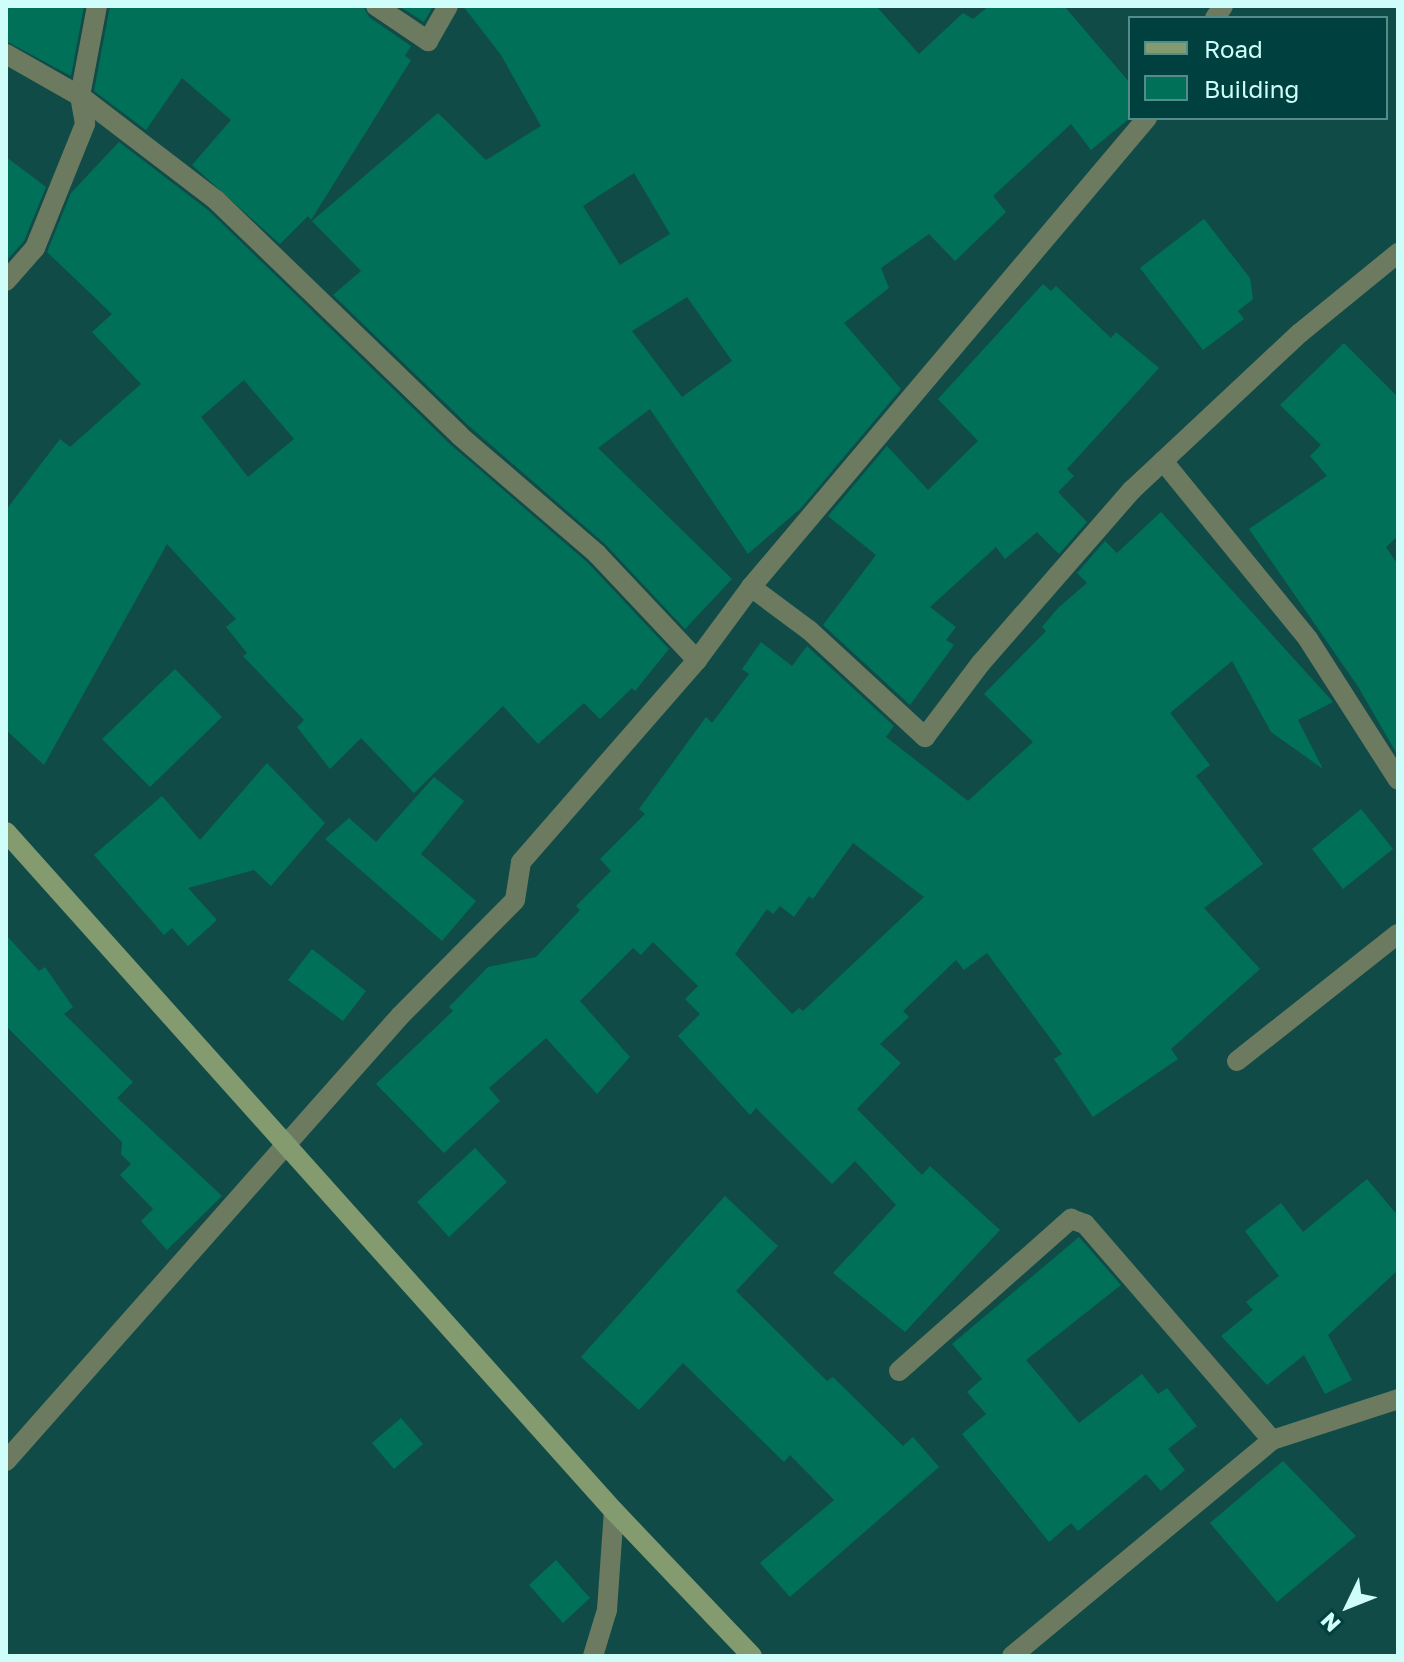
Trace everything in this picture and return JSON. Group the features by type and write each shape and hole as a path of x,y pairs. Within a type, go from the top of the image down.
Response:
{"main road":[{"path":"6,832 614,1511 752,1656"}],"street":[{"path":"6,281 35,248 85,124 80,96 97,6"},
{"path":"376,6 428,41 448,6"},
{"path":"6,54 80,96 216,200 460,436 597,554 697,660"},
{"path":"6,1461 400,1016 515,900 521,862 697,660 751,587 967,338 1145,120"},
{"path":"751,587 809,630 925,737 991,651 1163,461 1300,333 1398,253"},
{"path":"1163,461 1308,639 1398,780"},
{"path":"1237,1061 1398,934"},
{"path":"899,1371 1071,1219 1085,1224 1272,1440"},
{"path":"1012,1656 1272,1440 1398,1399"},
{"path":"593,1656 607,1610 614,1511"}],"building":[{"path":"6,6 84,6 71,76 6,41"},
{"path":"110,6 363,6 369,17 411,46 405,56 411,60 311,220 308,216 280,244 192,165 231,120 182,78 146,130 94,91"},
{"path":"399,6 433,6 424,22"},
{"path":"463,6 876,6 919,54 963,13 973,19 989,6 1064,6 1128,81 1128,120 1091,150 1071,124 993,196 1006,212 955,261 929,234 881,268 889,288 844,323 901,389 801,508 748,554 650,409 598,448 732,579 685,629 605,544 469,426 333,295 361,271 312,221 438,113 486,160 541,126 501,55","holes":["634,173 670,234 620,265 583,206","687,297 732,361 682,397 632,331"]},
{"path":"119,142 208,210 451,445 588,563 669,649 635,691 632,688 600,719 584,703 538,744 503,706 414,793 361,738 330,769 297,727 304,720 243,656 247,653 226,627 236,619 167,544 44,765 6,730 6,510 60,439 70,447 141,384 92,332 112,314 47,252 71,193","holes":["244,380 294,439 248,477 201,417"]},
{"path":"6,157 46,187 24,241 6,261"},
{"path":"1204,219 1250,278 1253,299 1238,311 1244,319 1203,350 1140,268"},
{"path":"1043,284 1051,291 1056,286 1111,338 1116,332 1159,368 1067,469 1074,476 1058,492 1087,522 1059,554 1037,532 1005,559 996,547 930,607 956,627 946,640 954,645 910,705 823,625 876,555 828,516 887,446 928,490 978,441 938,399"},
{"path":"1344,343 1398,397 1398,536 1386,547 1398,565 1398,756 1359,688 1249,529 1327,476 1310,456 1321,445 1280,405"},
{"path":"1161,512 1333,702 1298,720 1323,769 1271,732 1232,661 1170,713 1210,765 1196,776 1263,864 1204,908 1260,969 1171,1049 1178,1059 1093,1117 1054,1059 1062,1054 987,953 964,970 956,960 903,1011 909,1017 880,1044 901,1063 857,1109 922,1175 930,1166 1000,1230 905,1332 833,1273 896,1205 855,1161 832,1184 756,1108 750,1115 678,1036 700,1014 685,999 698,986 653,942 641,955 633,948 580,1001 630,1057 597,1094 546,1038 489,1088 500,1101 444,1153 376,1084 453,1011 449,1007 488,967 536,957 580,910 576,906 611,871 600,859 645,814 639,809 706,717 712,723 749,674 742,669 761,642 792,666 807,646 894,726 886,737 968,801 1033,742 984,694 1046,631 1042,627 1058,608 1087,583 1077,573 1105,541 1117,553","holes":["853,843 924,897 803,1011 799,1008 792,1014 735,954 767,909 773,914 780,906 794,917 809,896 813,899"]},
{"path":"175,669 222,717 150,787 102,739"},
{"path":"267,763 325,823 271,886 254,870 188,888 217,920 188,946 172,928 164,935 94,855 162,796 200,840"},
{"path":"434,777 464,801 421,854 476,901 442,941 325,839 349,818 376,842"},
{"path":"1361,809 1393,849 1343,889 1312,849"},
{"path":"6,935 39,971 45,967 73,1007 64,1014 133,1082 117,1098 222,1196 167,1250 141,1221 153,1209 120,1175 131,1164 121,1154 122,1142 6,1026"},
{"path":"312,949 366,991 343,1021 288,980"},
{"path":"475,1148 507,1182 449,1237 417,1202"},
{"path":"1367,1179 1398,1216 1398,1270 1328,1335 1352,1380 1325,1394 1304,1355 1267,1385 1221,1336 1253,1310 1246,1302 1279,1276 1245,1231 1281,1203 1303,1232"},
{"path":"725,1196 778,1246 736,1291 827,1381 833,1377 903,1446 913,1437 939,1467 790,1597 760,1563 834,1500 790,1455 784,1462 683,1363 639,1410 581,1357"},
{"path":"1079,1237 1121,1285 1026,1360 1079,1423 1142,1374 1158,1394 1167,1388 1197,1426 1168,1449 1185,1470 1161,1491 1146,1474 1078,1531 1071,1523 1049,1542 962,1434 986,1414 967,1392 982,1379 952,1344"},
{"path":"401,1418 423,1444 394,1469 372,1443"},
{"path":"1283,1461 1356,1536 1277,1602 1210,1523"},
{"path":"556,1560 590,1598 563,1623 529,1585"}]}
